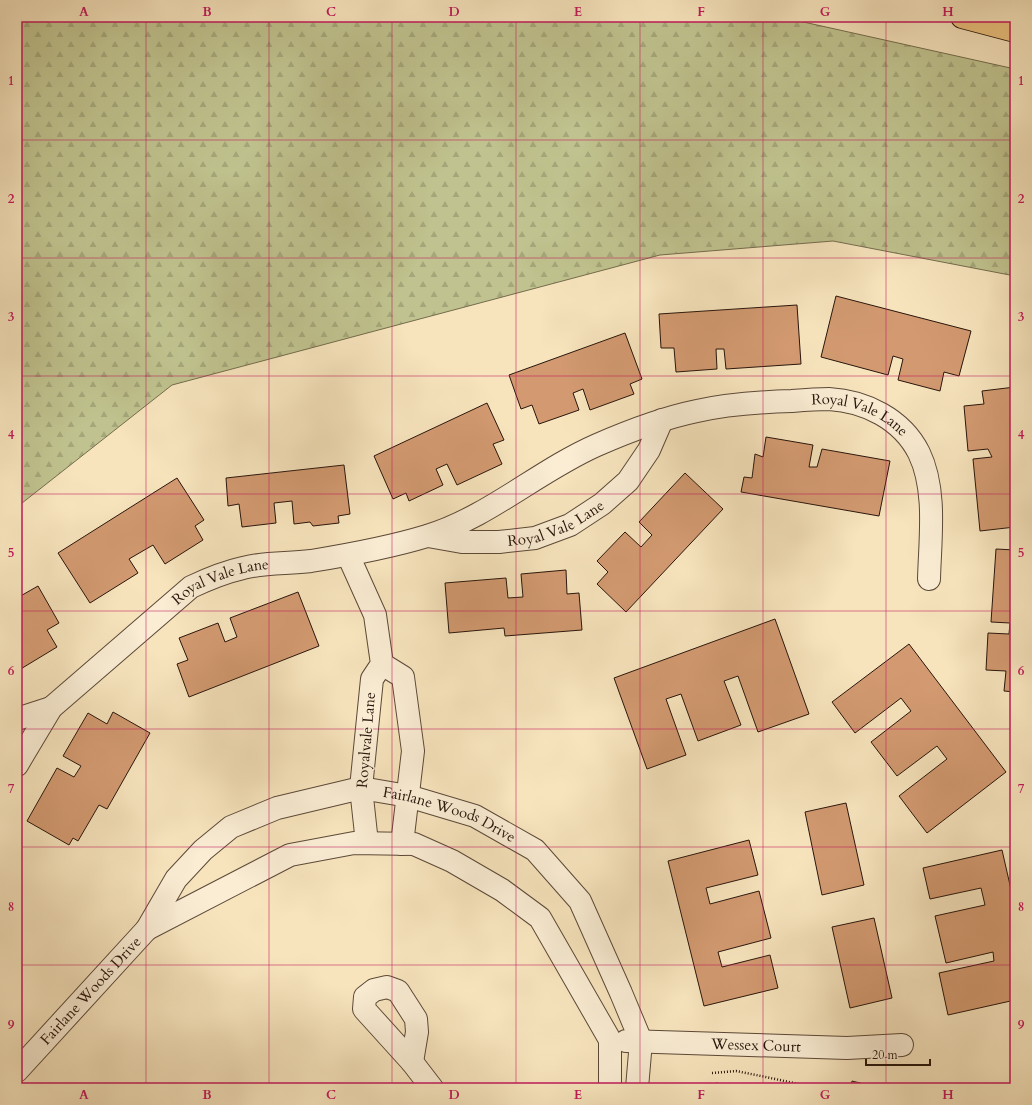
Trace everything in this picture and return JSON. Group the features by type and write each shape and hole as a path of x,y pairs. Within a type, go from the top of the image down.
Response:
{"main road":[{"path":"962,17 1015,31"}],"street":[{"name":"Royal Vale Lane","path":"17,765 51,708 191,587 214,577 242,568 259,565 308,562 348,555 428,536 463,521 498,502 559,465 596,446 662,420 698,411 753,402 822,400 854,402 881,413 894,422 913,442 926,470 930,488 931,509 929,579"},
{"name":"Royal Vale Lane","path":"428,536 462,542 499,542 535,538 570,525 602,504 628,481 649,450 662,420"},
{"path":"348,555 375,615 382,664 403,677 413,751 402,844"},
{"name":"Royalvale Lane","path":"367,843 361,788 372,679 382,664"},
{"name":"Royal Vale Lane","path":"17,719 51,708"},
{"name":"Fairlane Woods Drive","path":"17,1071 147,929 176,879 203,850 231,826 277,808 361,788 408,796 475,816 535,850 580,901 621,993 641,1041 637,1088"},
{"name":"Fairlane Woods Drive","path":"147,929 290,855 354,843 414,844 452,861 502,890 540,918 610,1040 610,1088"},
{"name":"Wessex Court","path":"610,1040 847,1048 902,1045"},
{"path":"412,1062 432,1088"}],"path":[{"path":"712,1073 736,1072 808,1086 807,1088"}],"green space":[{"path":"17,17 781,17 1015,69 1015,276 833,241 660,255 172,385 17,507"}],"building":[{"path":"836,296 971,331 959,376 944,372 940,391 898,380 903,359 893,356 888,375 821,357"},
{"path":"797,305 801,364 726,369 724,349 716,349 717,369 676,372 674,348 661,348 659,314"},
{"path":"625,333 642,379 630,384 634,394 590,410 583,389 573,393 579,410 539,424 532,405 521,409 509,375"},
{"path":"1015,387 1015,527 980,531 973,459 992,457 988,449 968,451 964,406 984,404 982,391"},
{"path":"487,403 504,440 493,444 502,464 457,485 447,464 436,469 443,485 409,501 406,493 393,499 374,456"},
{"path":"766,437 813,445 809,467 817,467 822,449 890,461 879,516 741,492 744,477 752,478 755,454 763,457"},
{"path":"344,465 350,514 338,516 339,523 313,526 310,522 294,524 292,501 274,503 276,523 242,527 239,504 228,506 226,478"},
{"path":"685,473 723,509 626,612 597,584 608,572 597,561 625,532 641,547 652,535 639,522"},
{"path":"177,478 204,520 195,526 203,540 165,564 153,545 129,559 138,573 90,603 58,553"},
{"path":"996,549 1015,550 1015,692 1004,691 1006,671 986,670 988,633 1009,634 1010,623 991,622"},
{"path":"566,570 567,594 579,593 582,630 505,636 504,628 449,633 445,583 506,578 508,598 523,597 521,574"},
{"path":"38,586 59,623 47,630 57,647 19,670 17,665 17,598"},
{"path":"298,592 319,646 189,697 177,664 188,660 179,638 218,623 225,642 237,637 230,618"},
{"path":"775,619 809,714 758,732 738,676 724,681 741,725 698,741 681,694 666,699 686,755 647,769 614,678"},
{"path":"909,644 1006,772 927,833 899,796 947,759 937,746 897,776 871,742 911,711 901,698 855,733 832,702"},
{"path":"113,712 150,733 107,809 99,805 78,841 73,838 69,845 27,821 57,768 74,777 81,766 63,756 88,713 107,724"},
{"path":"846,803 864,885 822,895 805,812"},
{"path":"749,840 758,875 706,888 710,904 759,891 771,938 718,952 722,967 770,955 778,988 704,1006 668,861"},
{"path":"1002,850 1015,907 1015,1000 948,1015 939,973 994,961 993,952 946,963 935,916 985,905 981,888 930,899 923,868"},
{"path":"874,918 892,998 850,1008 832,927"},
{"path":"852,1081 880,1088 851,1088"},
{"path":"716,1083 742,1088 715,1088"}]}
